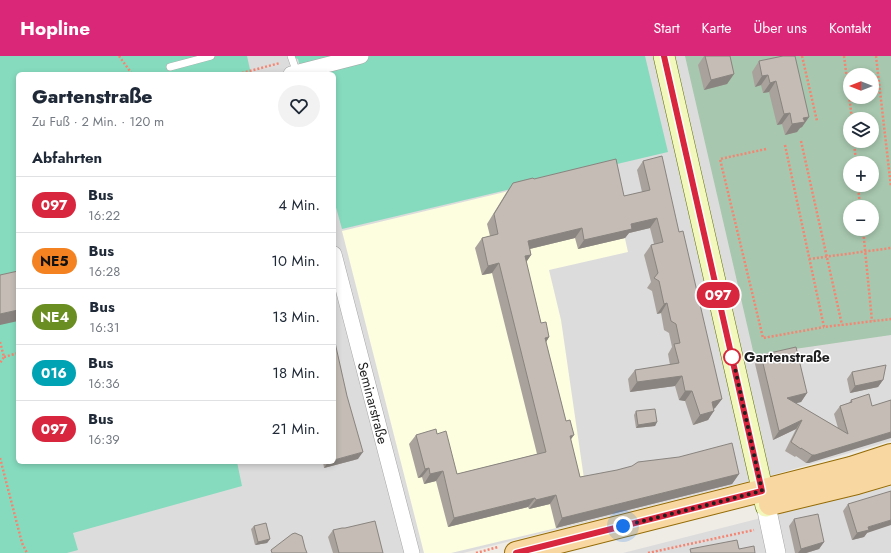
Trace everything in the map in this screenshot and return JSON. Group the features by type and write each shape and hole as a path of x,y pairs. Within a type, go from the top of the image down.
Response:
{"main road":[{"path":"664,56 764,498"},
{"path":"568,553 764,498 891,456"},
{"path":"516,553 764,498 858,483 891,473"}],"street":[{"path":"290,70 361,56"},
{"name":"Seminarstraße","path":"336,262 412,553"},
{"path":"764,498 776,553"}],"lane":[{"path":"170,67 211,56"},
{"path":"290,70 291,56"}],"path":[{"path":"119,56 131,72"},
{"path":"802,56 817,121"},
{"path":"844,56 851,112"},
{"path":"876,56 891,187"},
{"path":"264,72 290,70"},
{"path":"801,141 842,325"},
{"path":"785,145 824,328"},
{"path":"766,148 720,159 762,338 842,325 891,319"},
{"path":"864,236 872,321"},
{"path":"809,259 891,248"},
{"path":"0,342 4,357"},
{"path":"0,363 4,357 16,354"},
{"path":"0,458 22,543 27,553"}],"shaded area":[{"path":"0,56 891,56 891,441 766,477 463,553 0,553"},
{"path":"685,56 891,56 891,335 754,355"},
{"path":"609,167 628,252 549,270 561,320 590,520 451,553 424,553 342,231"},
{"path":"891,486 891,553 623,553 761,518"}],"green space":[{"path":"0,56 247,56 251,72 16,72 16,464 237,464 242,486 73,533 78,550 67,553 0,553"},
{"path":"288,56 645,56 668,152 342,229 336,207 336,72 301,72 298,59"}],"building":[{"path":"705,56 730,56 734,74 711,80"},
{"path":"783,56 795,56 809,117 803,118 805,122 792,124 790,113 784,114 776,81 770,83 768,75 762,76 759,61"},
{"path":"662,156 679,232 683,231 722,399 712,402 714,411 700,415 692,391 685,391 682,376 637,382 635,370 679,363 674,344 680,343 676,324 671,321 667,303 664,304 659,281 654,278 658,273 651,245 663,242 657,218 631,224 632,229 584,240 582,228 528,241 531,255 525,256 541,323 546,322 549,337 545,338 566,421 570,420 574,435 570,436 580,477 617,470 632,466 638,462 679,457 732,443 739,474 562,518 556,495 536,500 535,498 454,518 443,471 430,474 429,468 425,469 416,435 436,429 437,434 446,431 457,474 546,452 499,263 488,266 482,238 498,234 494,214 513,183 616,159 624,196 650,190 643,161"},
{"path":"16,271 16,310 0,314 0,275"},
{"path":"336,347 347,396 363,452 336,459"},
{"path":"796,347 807,393 787,398 848,434 840,406 852,402 851,400 869,394 872,406 891,400 891,432 815,455 812,455 791,442 802,420 779,431 761,355"},
{"path":"886,365 883,380 855,386 852,372"},
{"path":"655,409 657,422 638,425 636,411"},
{"path":"891,491 891,520 868,527 869,530 857,533 848,504"},
{"path":"818,514 824,542 801,549 794,519"},
{"path":"375,521 383,553 339,553 333,530"},
{"path":"266,523 270,539 258,542 254,526"},
{"path":"295,533 302,536 307,553 272,553 271,550"},
{"path":"737,540 739,549 754,546 755,553 691,553 690,549"}],"bus line":[{"name":"097","path":"516,553 762,491 664,56"}],"place":[{"name":"Gartenstraße","path":"732,357"}],"route":[{"path":"623,526 762,491 732,355 732,357"}]}
